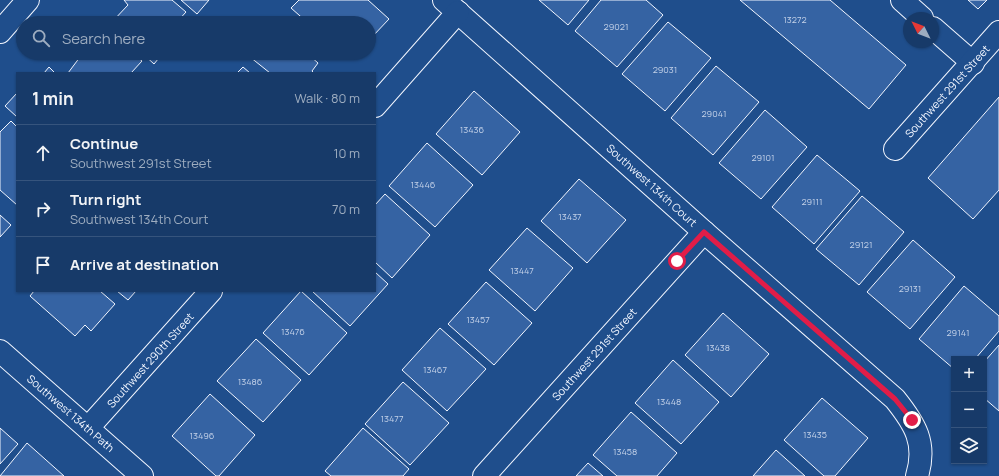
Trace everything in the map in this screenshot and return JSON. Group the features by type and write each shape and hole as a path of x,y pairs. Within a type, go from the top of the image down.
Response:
{"street":[{"path":"0,32 28,0"},
{"path":"902,0 915,12"},
{"path":"376,105 451,6"},
{"name":"Southwest 134th Court","path":"451,6 704,232 895,399 912,420 921,442 920,467 917,476"},
{"name":"Southwest 291st Street","path":"895,149 999,32"},
{"path":"939,33 972,63"},
{"name":"Southwest 291st Street","path":"484,476 704,232"},
{"name":"Southwest 290th Street","path":"88,428 210,292"},
{"name":"Southwest 134th Path","path":"0,351 142,476"}],"building":[{"path":"124,0 172,0 186,12 182,16 118,16 128,5"},
{"path":"181,0 209,0 197,14"},
{"path":"299,0 368,0 389,19 376,33 376,16 300,16 291,8"},
{"path":"539,0 589,0 568,25"},
{"path":"601,0 646,0 663,15 617,67 575,31"},
{"path":"740,0 830,0 906,65 869,109"},
{"path":"968,0 987,0 978,9"},
{"path":"668,22 711,58 665,111 622,74"},
{"path":"78,60 142,61 132,72 69,72"},
{"path":"150,60 157,60 154,64"},
{"path":"254,60 315,60 318,63 312,71 313,72 269,72"},
{"path":"716,66 759,102 713,155 671,118"},
{"path":"49,67 54,72 45,72"},
{"path":"243,67 249,72 238,72"},
{"path":"474,91 520,132 482,175 436,134"},
{"path":"16,94 16,116 5,106"},
{"path":"999,97 999,190 973,219 928,178"},
{"path":"765,110 807,147 761,199 719,163"},
{"path":"11,121 16,126 16,204 0,190 0,132"},
{"path":"427,143 473,185 435,227 389,186"},
{"path":"817,155 860,191 814,244 772,207"},
{"path":"579,179 626,220 587,263 541,221"},
{"path":"385,194 430,235 392,278 376,263 376,204"},
{"path":"862,196 904,232 859,285 816,249"},
{"path":"0,215 11,225 0,237"},
{"path":"527,228 573,268 535,311 489,270"},
{"path":"913,240 955,277 910,329 867,292"},
{"path":"376,273 388,284 350,326 313,292 376,292"},
{"path":"486,282 532,323 494,365 448,324"},
{"path":"964,286 999,316 999,331 978,356 951,356 951,366 919,339"},
{"path":"33,292 101,292 115,304 91,331 85,325 75,336 30,296"},
{"path":"118,292 135,292 128,300"},
{"path":"300,292 302,292 347,333 309,375 263,333"},
{"path":"723,313 769,354 731,397 685,355"},
{"path":"440,328 486,369 447,411 402,370"},
{"path":"256,339 301,380 263,422 217,381"},
{"path":"999,345 999,411 987,401 987,359"},
{"path":"673,360 719,402 681,444 635,403"},
{"path":"403,382 449,423 410,465 365,424"},
{"path":"210,394 255,435 219,476 216,476 172,436"},
{"path":"822,398 868,438 835,476 824,476 784,440"},
{"path":"631,412 677,453 657,476 617,476 593,455"},
{"path":"0,428 18,444 0,464"},
{"path":"363,428 409,469 403,476 331,476 325,471"},
{"path":"27,443 64,476 0,476"},
{"path":"776,450 805,476 753,476"},
{"path":"588,463 603,476 576,476"}],"route":[{"path":"677,261 704,232 895,399 912,420"}]}
